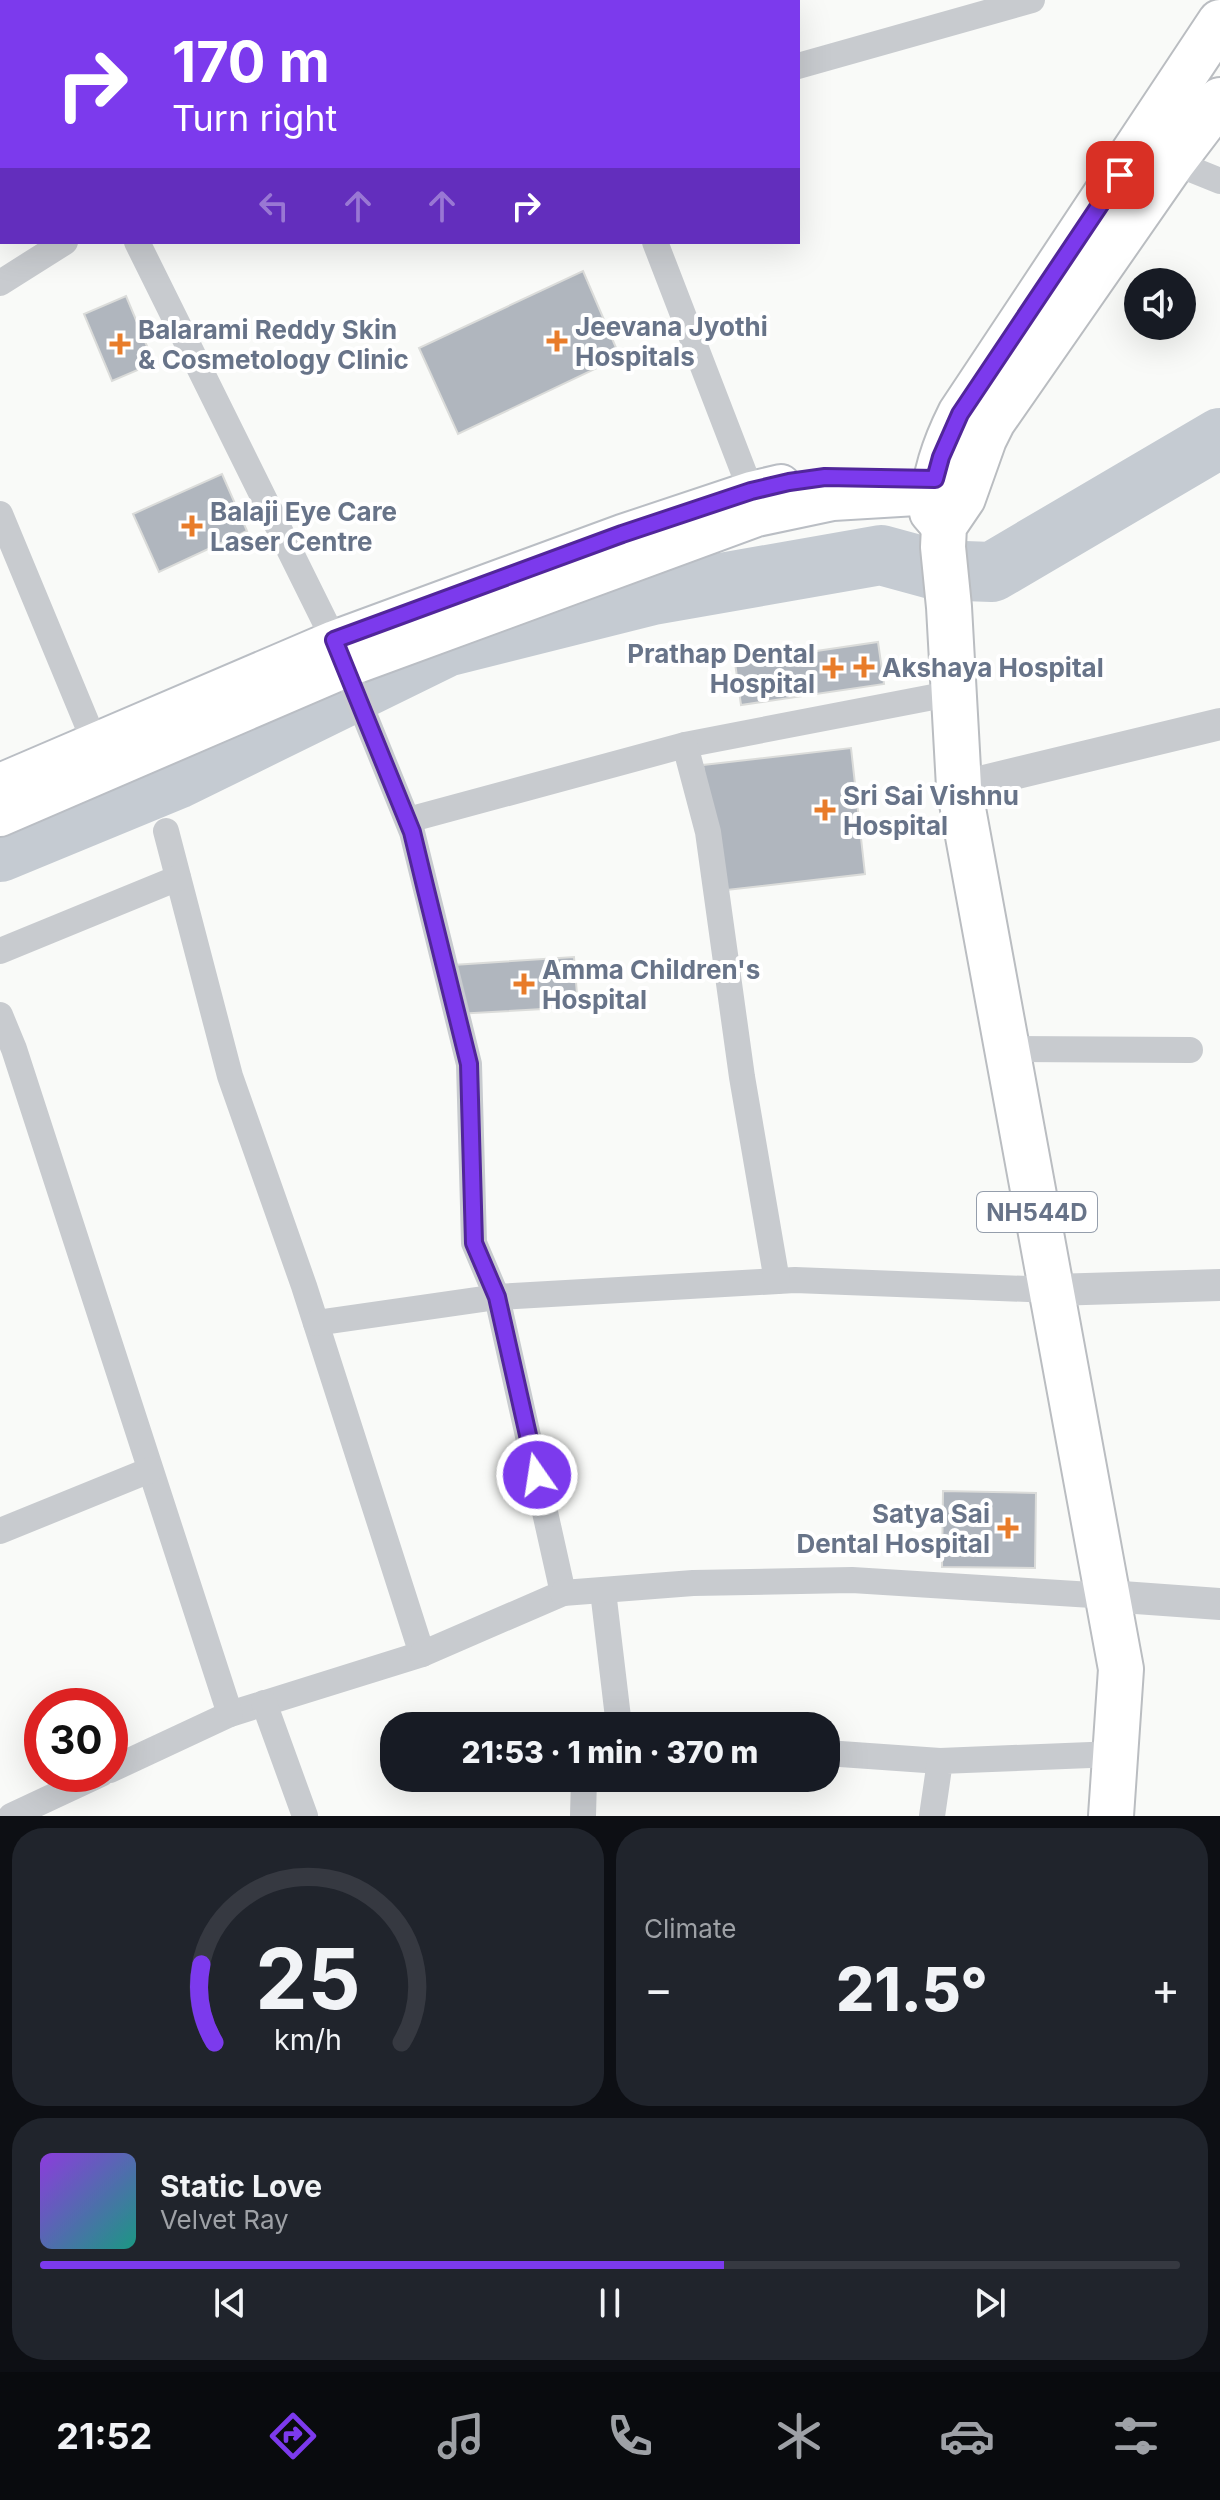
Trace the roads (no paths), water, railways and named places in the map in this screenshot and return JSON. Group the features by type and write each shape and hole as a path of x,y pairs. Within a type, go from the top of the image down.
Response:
{"highway":[{"name":"NH544D","path":"1111,1816 1121,1669 959,787 941,457 960,414 1220,22"},
{"name":"NH544D","path":"944,509 993,421 1173,162 1220,100"}],"main road":[{"path":"0,817 622,534 751,491 825,477 944,509"},
{"path":"0,783 95,743 343,662 757,517 833,501 944,509"}],"street":[{"path":"800,65 1032,0"},
{"path":"1173,162 1220,181"},
{"path":"0,283 62,244"},
{"path":"138,244 343,662 408,820 469,1064 474,1243 497,1297 563,1593"},
{"path":"656,244 751,491"},
{"path":"0,514 95,743"},
{"path":"408,820 685,745 954,693"},
{"path":"959,787 1220,724"},
{"path":"685,745 708,832 742,1077 777,1281"},
{"path":"166,831 230,1076 316,1323 422,1654"},
{"path":"0,951 178,878"},
{"path":"0,1015 7,1052 230,1714"},
{"path":"1007,1049 1190,1050"},
{"path":"316,1323 497,1297 777,1281 1052,1290 1220,1285"},
{"path":"0,1531 150,1470"},
{"path":"128,1762 230,1714 422,1654 563,1593 761,1580 852,1580 1220,1604"},
{"path":"603,1591 617,1712"},
{"path":"264,1703 305,1816"},
{"path":"840,1754 940,1761 1115,1754"},
{"path":"932,1816 940,1761"},
{"path":"11,1816 62,1792"},
{"path":"583,1816 584,1792"}],"waterway":[{"path":"0,852 177,779 446,647 653,595 881,555 936,570 992,572 1220,438"}],"place":[{"name":"Jeevana Jyothi Hospitals","path":"557,341"},
{"name":"Balarami Reddy Skin & Cosmetology Clinic","path":"120,344"},
{"name":"Balaji Eye Care Laser Centre","path":"192,526"},
{"name":"Akshaya Hospital","path":"864,667"},
{"name":"Prathap Dental Hospital","path":"833,668"},
{"name":"Sri Sai Vishnu Hospital","path":"825,810"},
{"name":"Amma Children's Hospital","path":"524,984"},
{"name":"Satya Sai Dental Hospital","path":"1008,1528"}]}
